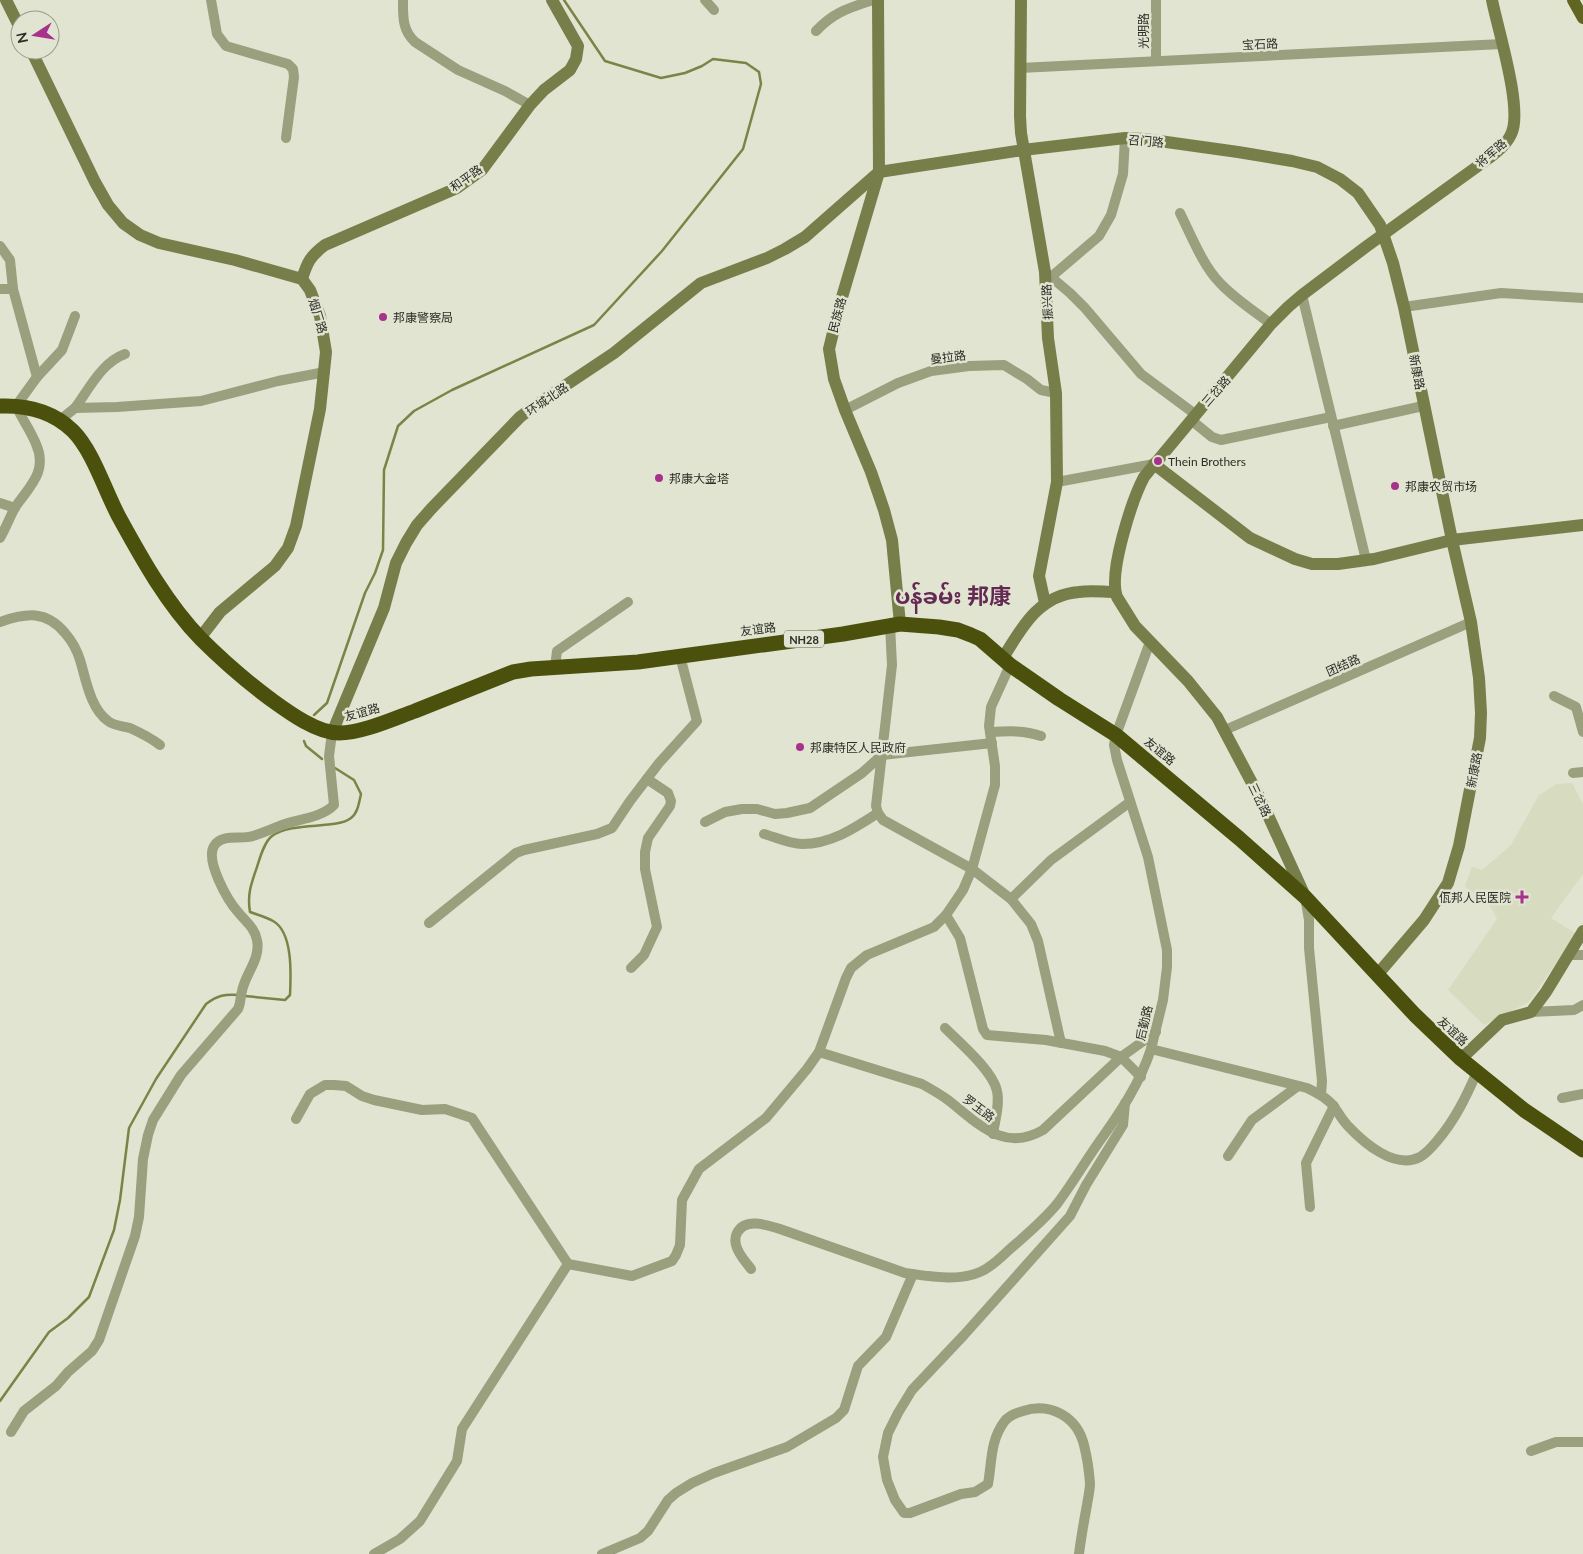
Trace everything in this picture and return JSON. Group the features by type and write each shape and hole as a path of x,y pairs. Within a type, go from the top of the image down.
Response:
{"highway":[{"name":"友谊路","path":"0,406 16,406 40,410 60,420 73,432 86,449 115,510 150,571 200,638 249,683 288,711 332,733 362,729 392,720 513,672 555,667 638,662 843,634 895,624 920,624 958,630 980,639 1006,661 1059,699 1116,734 1240,839 1305,897 1414,1015 1461,1059 1524,1110 1583,1150"}],"main road":[{"name":"和平路","path":"302,279 307,264 314,253 325,245 457,188 482,170 530,105 544,90 570,70 576,59 578,46 552,0"},
{"name":"民族路","path":"878,0 879,172 840,304 829,350 834,379 871,472 892,540 895,624"},
{"name":"振兴路","path":"1022,0 1020,116 1023,150 1048,274 1048,338 1056,393 1057,482 1039,576 1045,603"},
{"name":"将军路","path":"1384,234 1489,158 1507,141 1512,132 1514,104 1492,0"},
{"path":"1573,0 1583,18"},
{"path":"36,60 95,182 108,205 123,223 140,235 159,243 234,260 302,279"},
{"name":"召门路","path":"879,172 1023,150 1125,138 1145,140 1238,152 1317,167 1340,179 1358,194 1374,214 1384,234"},
{"name":"环城北路","path":"332,733 384,608 396,563 417,525 431,509 520,418 536,405 614,353 701,283 729,270 767,258 805,236 879,172"},
{"name":"三岔路","path":"1305,897 1261,800 1207,702 1135,626 1115,592 1121,544 1136,493 1144,477 1271,324 1302,295 1384,234"},
{"name":"新康路","path":"1377,975 1424,920 1448,883 1459,846 1480,738 1479,678 1471,622 1423,406 1404,307 1384,234"},
{"name":"烟厂路","path":"200,638 220,612 282,559 296,526 318,419 326,352 322,324 316,304 310,290 302,279"},
{"path":"1154,464 1250,538 1295,559 1312,564 1338,564 1366,560 1452,540 1583,525"},
{"path":"1006,661 1026,621 1045,603 1080,591 1115,592"},
{"path":"1461,1059 1502,1020 1531,1012 1546,992 1583,931"}],"street":[{"path":"211,0 217,34 226,46 288,64 293,68 294,77 286,138"},
{"path":"403,0 405,29 414,42 458,70 505,91 530,105"},
{"path":"705,0 714,10"},
{"path":"816,31 827,19 841,11 873,0"},
{"name":"光明路","path":"1156,0 1156,62"},
{"name":"宝石路","path":"1020,68 1502,44"},
{"path":"1125,138 1123,174 1111,215 1099,236 1090,246 1048,274 1085,308 1140,374 1193,417 1212,437 1221,440 1423,406"},
{"path":"1180,213 1206,265 1218,282 1271,324"},
{"path":"0,246 10,260 13,289 38,377"},
{"path":"0,289 13,289"},
{"path":"1404,307 1501,293 1583,298"},
{"path":"1302,295 1366,560"},
{"path":"0,538 15,508 35,482 39,468 36,444 22,421 16,406 62,350 75,316"},
{"path":"60,420 75,408 107,365 114,358 125,354"},
{"name":"曼拉路","path":"845,410 898,383 931,371 968,366 1004,366 1027,379 1041,390 1056,393"},
{"path":"75,408 201,401 278,381 325,372"},
{"path":"1057,482 1154,464"},
{"path":"0,504 15,508"},
{"path":"555,667 557,650 628,602"},
{"path":"0,622 36,615 51,620 73,643 80,659 87,687 98,709 108,721 142,734 160,745"},
{"name":"团结路","path":"1224,730 1471,622"},
{"path":"895,624 886,729 876,806 878,813 883,820 972,870 1011,899 1030,924 1038,941 1061,1043"},
{"name":"后勤路","path":"1150,642 1116,734 1114,752 1148,857 1167,950 1163,1000 1151,1050 1298,1086 1321,1095 1334,1106 1348,1126 1384,1156 1398,1159 1420,1158 1449,1128 1477,1072"},
{"path":"429,923 516,853 597,834 612,828 647,779 697,721 680,656"},
{"path":"296,1119 310,1094 325,1085 334,1084 346,1086 362,1096 374,1100 422,1110 445,1109 472,1118 568,1264 632,1276 672,1261 680,1245 682,1200 699,1169 766,1118 808,1069 819,1052 851,968 867,956 934,927 946,915 963,890 972,870 995,785 995,766 989,726 991,707 1006,661"},
{"path":"1554,696 1580,706 1583,732"},
{"path":"990,732 1015,730 1032,732 1041,736"},
{"path":"10,1432 24,1411 56,1386 68,1372 92,1351 99,1340 135,1236 139,1217 143,1159 153,1120 181,1076 238,1009 241,1001 242,990 255,959 257,940 250,926 237,912 223,891 212,860 211,853 214,845 223,839 251,837 327,812 331,809 334,805 328,756 332,733"},
{"path":"705,822 725,812 742,808 757,809 775,814 810,808 862,773 882,754 992,743"},
{"path":"631,968 644,955 657,927 645,869 645,852 648,838 670,806 671,801 668,793 647,779"},
{"path":"1011,899 1051,860 1130,802"},
{"path":"764,834 801,844 830,840 854,829 878,813"},
{"path":"1305,897 1309,920 1308,948 1322,1081 1321,1095"},
{"path":"946,915 960,938 984,1032 987,1035 1061,1043 1106,1051 1121,1057 1141,1077"},
{"path":"1569,955 1583,955"},
{"path":"1531,1012 1574,1010 1583,1005"},
{"path":"945,1028 991,1075 997,1090 998,1099 993,1134"},
{"name":"罗玉路","path":"819,1052 922,1084 935,1091 979,1126 993,1134 1021,1138 1032,1136 1043,1130 1121,1057 1156,1032"},
{"path":"751,1268 738,1251 735,1237 744,1226 759,1223 889,1268 913,1274 944,1276 971,1275 982,1272 993,1265 1041,1221 1056,1204 1117,1117 1141,1077 1151,1050"},
{"path":"1228,1156 1252,1120 1298,1086"},
{"path":"1562,1098 1583,1094"},
{"path":"1079,1554 1090,1484 1087,1462 1084,1443 1078,1429 1069,1418 1057,1410 1042,1408 1027,1410 1005,1420 995,1435 991,1449 988,1484 975,1492 961,1494 910,1513 904,1512 895,1500 887,1480 884,1457 888,1434 912,1390 964,1335 1070,1216 1086,1185 1123,1125 1125,1104"},
{"path":"1310,1207 1306,1163 1334,1106"},
{"path":"374,1554 400,1539 420,1521 458,1461 462,1429 568,1264"},
{"path":"602,1554 640,1538 648,1531 668,1500 692,1483 714,1473 787,1447 836,1418 844,1410 858,1366 886,1337 913,1274"},
{"path":"1531,1451 1556,1442 1583,1442"}],"shaded area":[{"name":"佤邦人民医院","path":"1572,783 1583,804 1583,874 1551,918 1575,933 1529,1002 1484,1025 1448,990 1497,919 1491,907 1465,886 1472,867 1482,870 1511,845 1539,795 1557,784"}],"waterway":[{"path":"314,715 327,703 365,593 375,573 383,550 384,470 398,426 414,411 452,390 594,325 662,251 743,149 761,84 759,72 746,63 713,59 685,73 661,78 605,61 564,0"},
{"path":"304,741 306,746 322,759"},
{"path":"245,996 285,1000 290,995 289,954 284,934 280,926 273,921 250,912 250,890 263,850 272,836 281,831 291,829 344,822 355,813 361,794 354,780 335,768"},
{"path":"0,1401 49,1332 68,1318 89,1297 114,1230 120,1200 129,1128 156,1079 206,1004 222,996 239,995"}],"place":[{"name":"邦康警察局","path":"383,317"},
{"name":"Thein Brothers","path":"1158,461"},
{"name":"邦康大金塔","path":"659,478"},
{"name":"邦康农贸市场","path":"1395,486"},
{"name":"邦康特区人民政府","path":"800,747"},
{"name":"佤邦人民医院","path":"1522,897"}],"district":[{"name":"ပန်ခမ်း 邦康","path":"953,595"}]}
